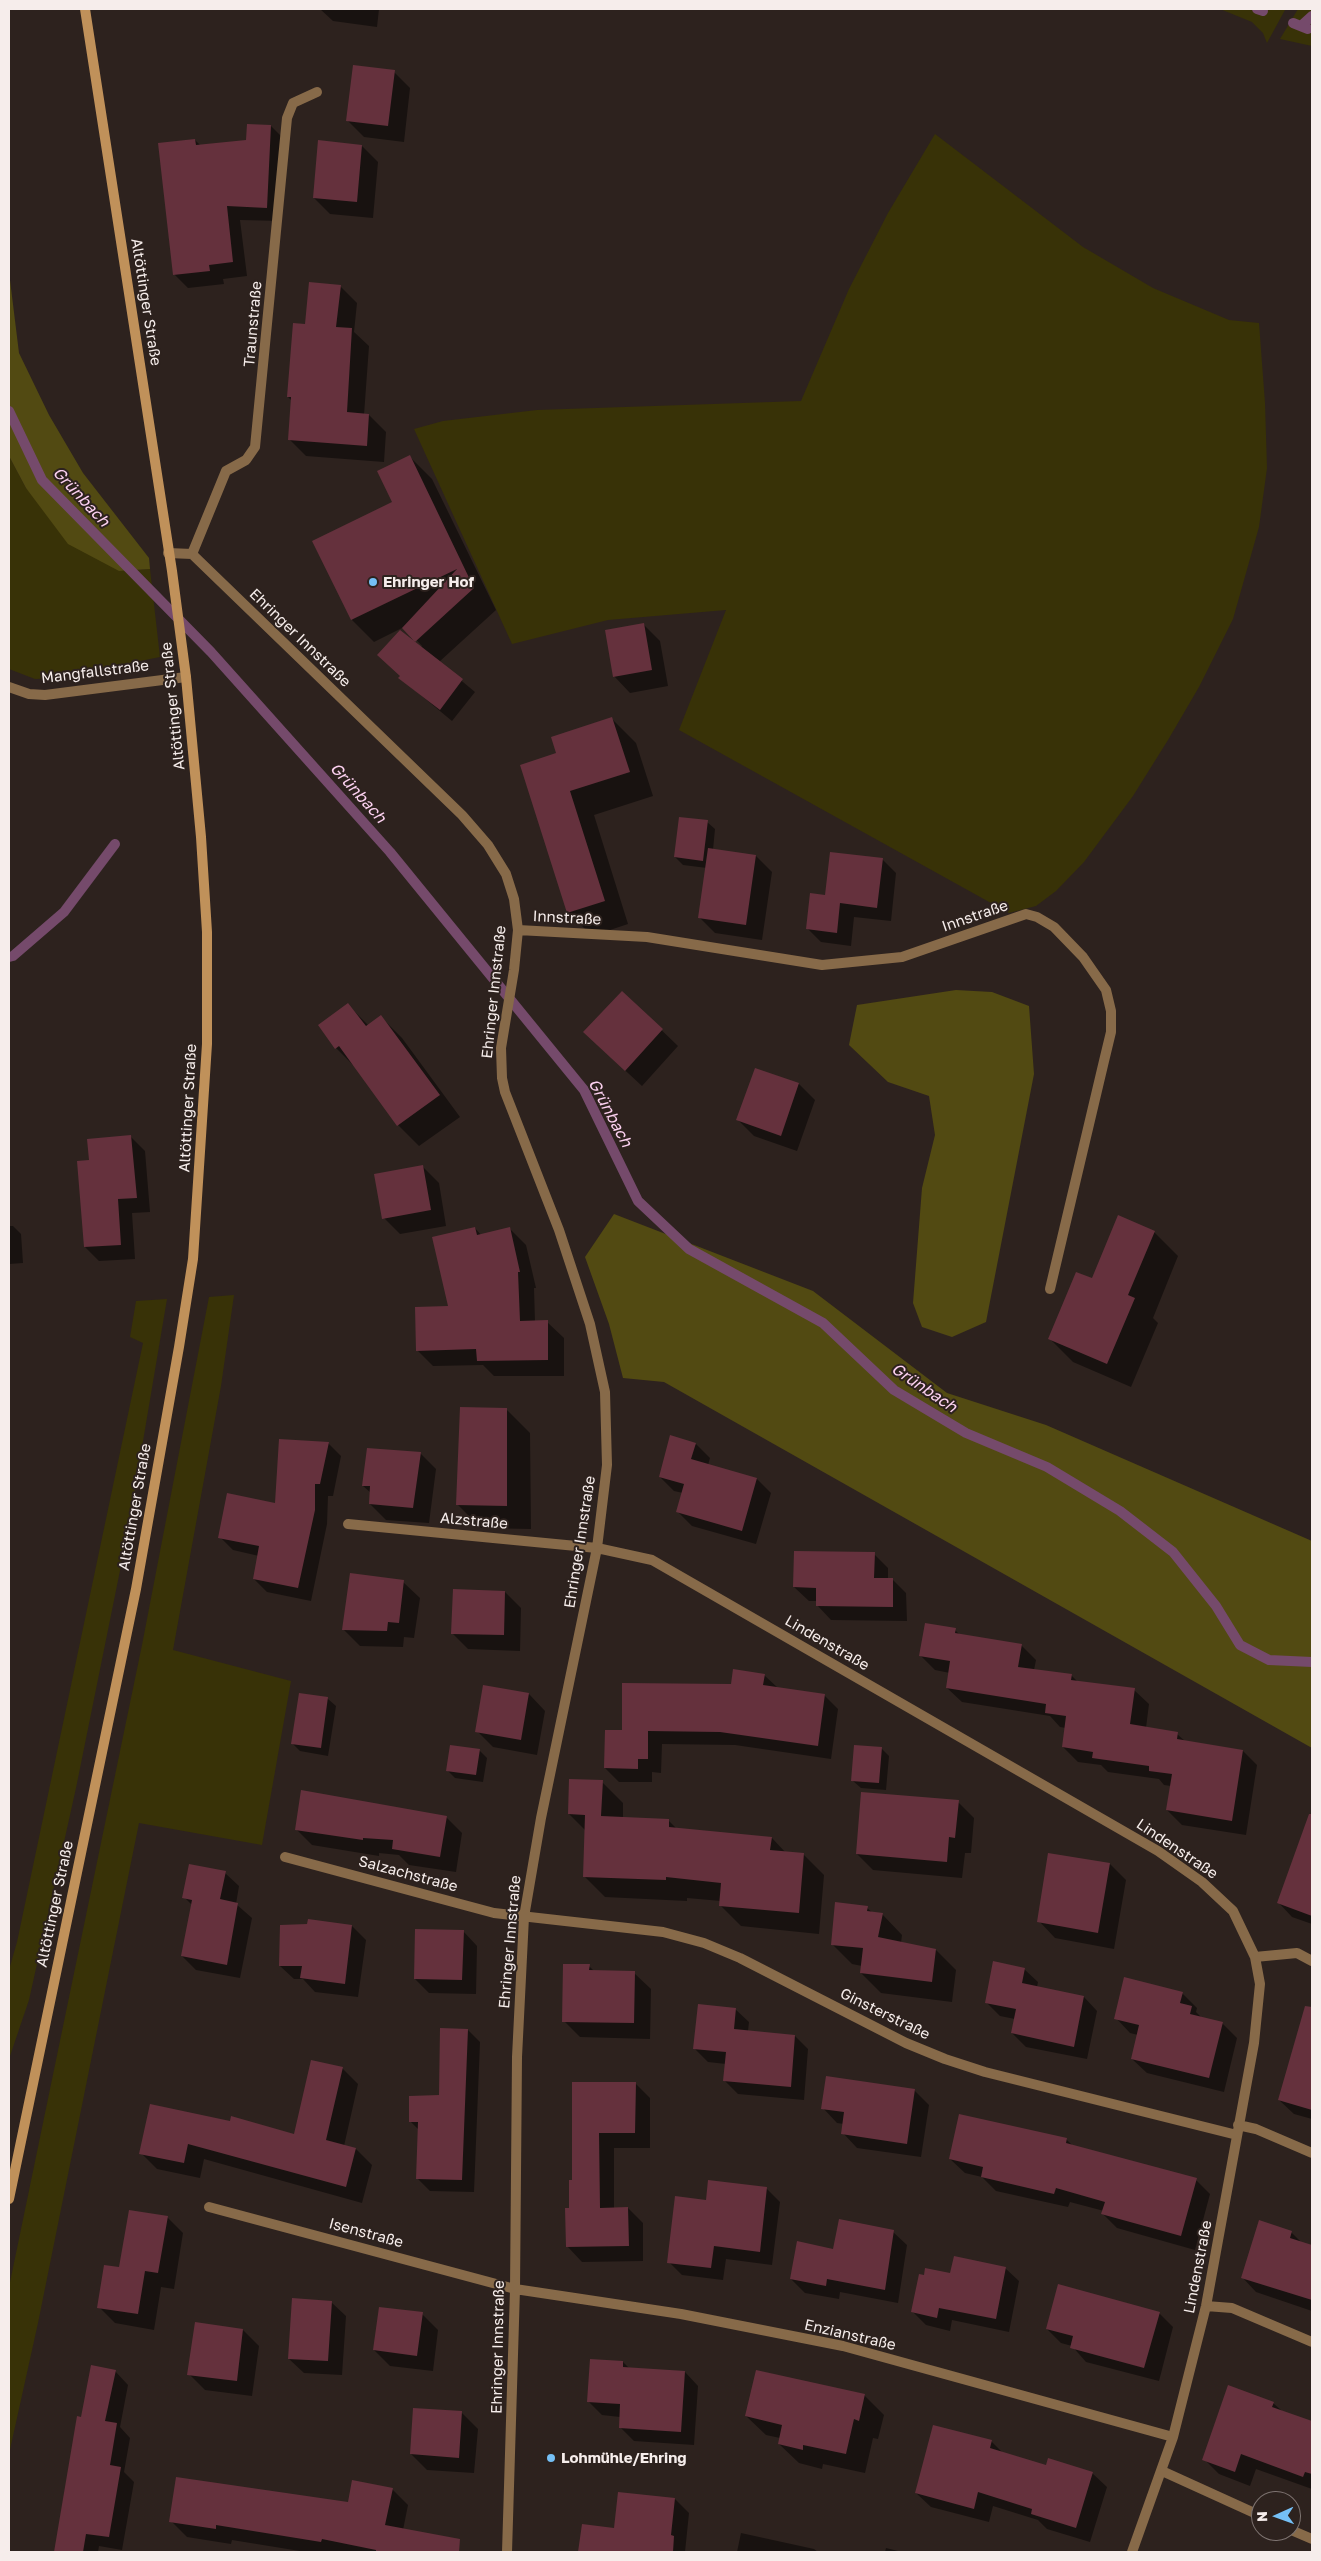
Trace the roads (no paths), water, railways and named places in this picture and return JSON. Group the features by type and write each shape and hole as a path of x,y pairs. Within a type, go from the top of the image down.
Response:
{"main road":[{"name":"Altöttinger Straße","path":"9,2199 136,1589 193,1259 207,1044 207,932 201,837 186,677 172,572 85,9"}],"street":[{"name":"Traunstraße","path":"192,554 226,471 246,460 254,447 287,118 293,103 317,92"},
{"path":"168,553 192,554"},
{"name":"Ehringer Innstraße","path":"192,554 462,815 488,845 506,874 514,899 518,930 514,970 502,1034 501,1066 506,1092 559,1230 590,1324 605,1392 607,1465 597,1548 541,1818 524,1917 517,2057 515,2289 507,2552"},
{"name":"Mangfallstraße","path":"9,687 29,694 45,695 186,677"},
{"name":"Innstraße","path":"518,930 647,938 822,965 902,957 1026,914 1038,917 1054,927 1083,957 1106,990 1111,1011 1107,1046 1050,1289"},
{"name":"Alzstraße","path":"348,1524 597,1548"},
{"name":"Lindenstraße","path":"597,1548 652,1560 1158,1851 1202,1882 1233,1911 1255,1958 1260,1984 1259,2011 1206,2306 1173,2437 1132,2552"},
{"name":"Salzachstraße","path":"285,1857 494,1913 524,1917"},
{"name":"Ginsterstraße","path":"524,1917 663,1932 704,1943 740,1958 906,2043 944,2059 985,2072 1238,2130 1256,2128 1312,2153"},
{"path":"1255,1958 1297,1953 1312,1961"},
{"name":"Isenstraße","path":"209,2207 515,2289"},
{"name":"Enzianstraße","path":"515,2289 682,2314 843,2346 1173,2437"},
{"path":"1206,2306 1232,2308 1312,2342"},
{"path":"1162,2471 1251,2511"}],"waterway":[{"path":"1257,9 1263,11"},
{"path":"1301,26 1312,16"},
{"path":"1293,23 1308,29"},
{"name":"Grünbach","path":"9,411 42,480 211,652 390,852 584,1090 638,1201 689,1249 823,1323 894,1390 966,1433 1047,1467 1120,1511 1173,1552 1216,1606 1240,1645 1269,1660 1312,1662"},
{"path":"9,957 13,956 64,912 115,844"}],"place":[{"name":"Ehringer Hof","path":"373,582"},
{"name":"Lohmühle/Ehring","path":"551,2458"}]}
